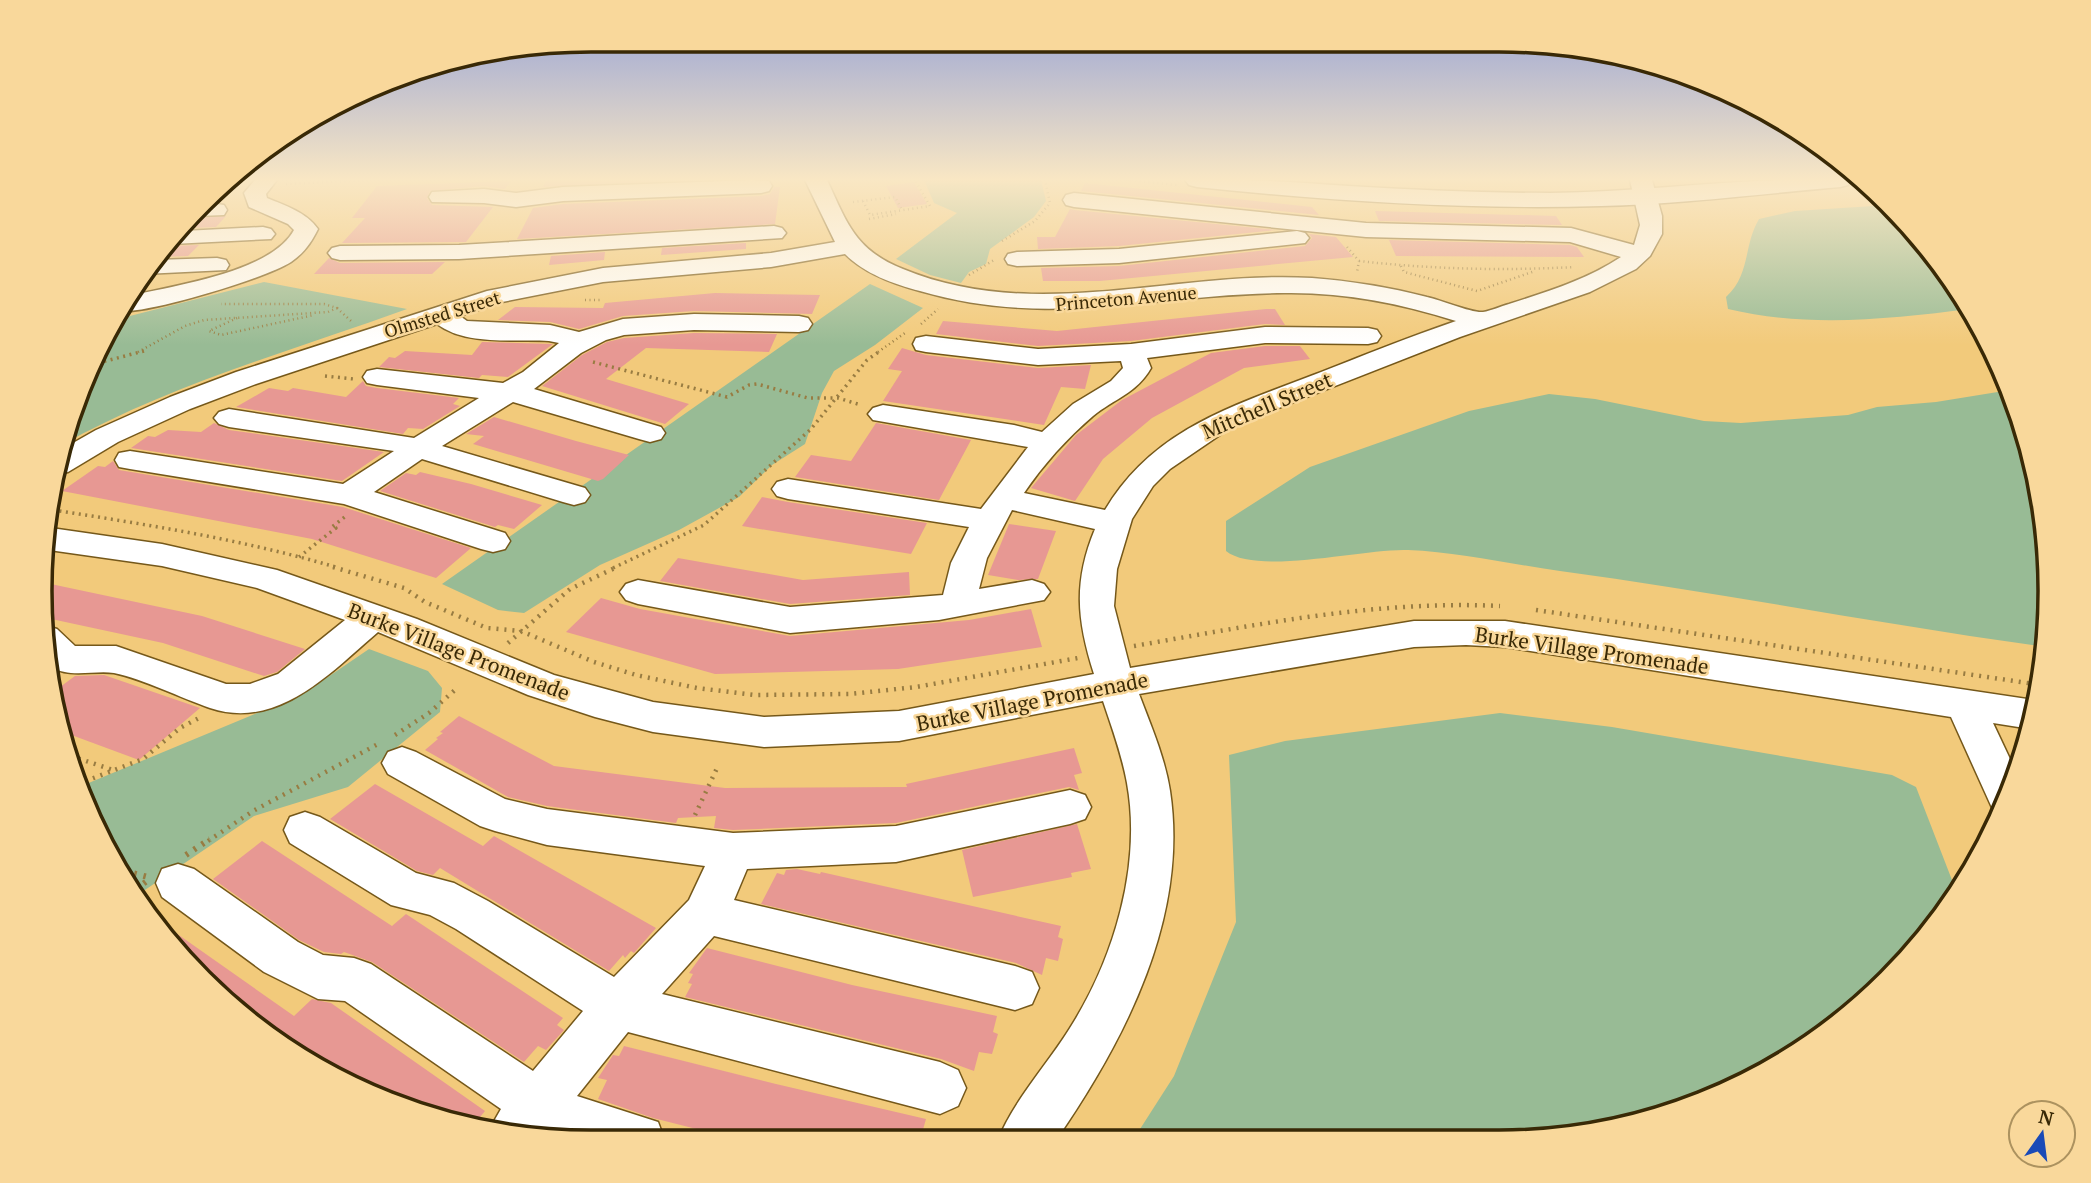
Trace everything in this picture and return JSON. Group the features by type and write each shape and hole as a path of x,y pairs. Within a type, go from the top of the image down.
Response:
{"street":[{"path":"185,238 237,235"},
{"path":"138,301 244,273 272,262 294,249 304,235"},
{"path":"492,249 499,235"},
{"path":"340,253 492,249 733,235"},
{"name":"Princeton Avenue","path":"843,235 850,246 871,262 902,278 944,292 989,300 1068,304 1250,287 1315,286 1402,297 1484,321"},
{"path":"1017,259 1119,256 1324,235"},
{"path":"1572,235 1639,254 1650,235"},
{"path":"635,272 643,240"},
{"name":"Olmsted Street","path":"70,458 107,436 180,402 441,314 531,287 635,272 771,260 850,246"},
{"name":"Mitchell Street","path":"1031,1130 1074,1072 1102,1021 1123,976 1142,912 1151,845 1147,776 1096,604 1103,550 1112,522 1132,492 1158,463 1189,439 1223,420 1454,330 1598,279 1639,254"},
{"path":"161,267 217,265"},
{"path":"441,314 458,327 550,333 583,350"},
{"path":"349,495 459,421 623,327 694,322 799,324"},
{"path":"926,344 1038,357 1131,352 1265,335 1368,336"},
{"path":"958,604 969,560 997,509 1045,443 1086,408 1132,377 1138,368 1131,352"},
{"path":"377,377 510,392 650,433"},
{"path":"883,414 1014,434 1045,443"},
{"path":"229,418 421,448 574,495"},
{"path":"130,460 349,495 493,541"},
{"path":"788,489 1112,522"},
{"name":"Burke Village Promenade","path":"55,541 162,555 265,578 373,617 541,685 595,702 653,717 764,732 899,726 1118,684 1414,634 1466,632 1505,635 2024,714"},
{"path":"638,592 790,620 958,604 1032,592"},
{"path":"56,656 116,660 224,698 242,700 276,692 291,684 373,617"},
{"path":"1965,705 2002,785"},
{"path":"402,763 495,814 547,827 733,851 896,844 1070,807"},
{"path":"305,830 407,891 438,897 472,915 620,1007 940,1088"},
{"path":"526,1119 620,1007 705,914 733,851"},
{"path":"163,878 318,977 354,980 526,1119 596,1130"},
{"path":"705,914 1016,988"}],"path":[{"path":"1337,235 1359,261 1401,266 1582,268"},
{"path":"1356,276 1359,261"},
{"path":"1401,266 1404,272 1477,291 1538,269"},
{"path":"597,310 602,292"},
{"path":"220,304 324,304 336,307 328,312 221,335 209,331 239,317"},
{"path":"104,361 143,351 194,322 328,312"},
{"path":"505,646 570,589 704,525 811,429 867,360 932,315"},
{"path":"583,350 727,397 750,385 760,385 808,398 838,398 883,414"},
{"path":"320,375 368,380 377,377"},
{"path":"59,511 245,542 299,557 404,588 425,602 487,628 521,631 594,662 686,686 755,695 816,696 884,691 1070,660"},
{"path":"299,557 335,528"},
{"path":"132,873 163,878 253,811 413,725 456,690"},
{"path":"87,780 143,759 180,728 224,698"},
{"path":"79,758 114,770"},
{"path":"692,821 718,766"}],"green space":[{"path":"928,235 1009,235 990,249 986,264 969,272 961,283 930,275 896,259"},
{"path":"1752,235 1904,235 1959,310 1909,316 1818,320 1758,315 1728,309 1726,297 1739,279"},
{"path":"264,282 407,309 187,387 75,438 108,353 128,316"},
{"path":"870,284 923,308 875,345 834,371 822,393 805,444 772,465 739,497 679,530 600,565 524,613 498,610 442,584"},
{"path":"2000,392 2020,452 2034,521 2038,592 2035,645 1446,553 1389,550 1312,559 1261,561 1241,558 1226,551 1226,521 1310,467 1469,411 1549,394 1595,399 1704,421 1741,423 1848,415 1877,407 1936,402"},
{"path":"369,649 428,671 442,688 440,712 348,787 254,816 143,891 108,830 88,783 303,694"},
{"path":"1500,713 1612,727 1892,775 1916,787 1953,883 1905,947 1881,973 1828,1019 1799,1040 1738,1075 1673,1102 1605,1120 1535,1129 1139,1130 1174,1076 1236,922 1229,755 1285,741"}],"building":[{"path":"349,235 471,235 466,242 342,243"},
{"path":"519,235 582,235 517,239"},
{"path":"1225,235 1119,246 1038,249 1037,237"},
{"path":"1310,235 1336,237 1353,257 1100,281 1043,281 1041,268 1119,266 1305,246 1312,238"},
{"path":"1389,240 1570,245 1577,247 1584,257 1396,256"},
{"path":"746,243 746,249 661,255 662,248"},
{"path":"199,245 188,256 169,257 178,246"},
{"path":"605,252 604,260 549,265 551,256"},
{"path":"329,258 340,263 445,262 432,274 314,274"},
{"path":"715,293 820,295 812,314 694,311 623,316 579,329 550,322 498,320 515,307 603,308 605,303"},
{"path":"1275,309 1285,325 1265,324 1131,341 1038,346 936,334 943,321 1057,331"},
{"path":"694,333 777,334 769,352 646,348 606,379 689,404 665,424 542,386 582,355 607,342 624,338"},
{"path":"482,342 553,344 508,377 482,375 479,378 379,367 389,357 395,358 405,351 472,355"},
{"path":"1265,346 1300,346 1310,359 1244,368 1152,418 1103,459 1075,501 1031,488 1076,435 1122,400 1211,353"},
{"path":"902,348 926,355 1038,368 1091,365 1085,389 1061,387 1044,425 883,401 902,371 888,369"},
{"path":"363,381 366,386 377,388 459,398 453,404 460,406 423,429 408,428 403,434 236,407 269,388 288,391 293,388 346,397"},
{"path":"494,417 629,455 598,481 473,444 484,436 466,434"},
{"path":"214,423 229,430 384,452 342,481 131,448 148,436 155,437 168,430 201,432"},
{"path":"876,423 971,440 939,500 795,477 811,455 851,461"},
{"path":"113,461 119,470 343,507 471,548 436,578 312,539 62,491 98,466 105,467"},
{"path":"420,472 542,505 514,529 498,525 495,527 380,491 406,473 416,475"},
{"path":"762,497 927,523 911,554 742,526"},
{"path":"1009,524 1056,531 1038,579 1018,580 988,575"},
{"path":"678,558 803,580 909,572 910,595 790,604 660,581"},
{"path":"52,584 202,616 305,649 277,672 264,676 163,643 54,619"},
{"path":"601,598 640,609 790,636 969,620 1031,609 1042,647 898,669 715,674 566,632"},
{"path":"104,675 200,708 139,760 72,735 61,686 75,676"},
{"path":"459,716 554,766 725,788 907,787 906,784 1074,748 1082,773 1074,775 1079,790 1069,787 896,823 733,830 714,828 716,816 678,818 676,823 547,806 508,797 425,750 443,733 440,732"},
{"path":"375,784 483,846 494,836 656,928 634,953 631,951 625,958 623,955 609,971 440,868 433,875 417,871 330,819"},
{"path":"1077,824 1091,869 1071,873 1072,877 973,897 962,850"},
{"path":"262,841 392,926 406,914 563,1018 557,1025 564,1030 546,1050 538,1046 524,1062 372,962 344,952 324,952 299,940 213,879"},
{"path":"797,869 820,874 821,872 1061,926 1058,937 1063,939 1058,961 1046,958 1042,975 1016,963 761,904 777,873 784,875 786,870"},
{"path":"173,931 294,1016 312,999 331,1003 485,1111 479,1118 418,1102 353,1075 322,1058 292,1040 236,997 210,973"},
{"path":"707,948 852,985 997,1016 993,1032 998,1034 992,1054 979,1052 974,1071 941,1059 685,997 692,984 688,983 693,974 689,973"},
{"path":"624,1046 926,1119 923,1130 700,1130 653,1118 598,1099 607,1080 598,1078 613,1055 619,1056"}]}
